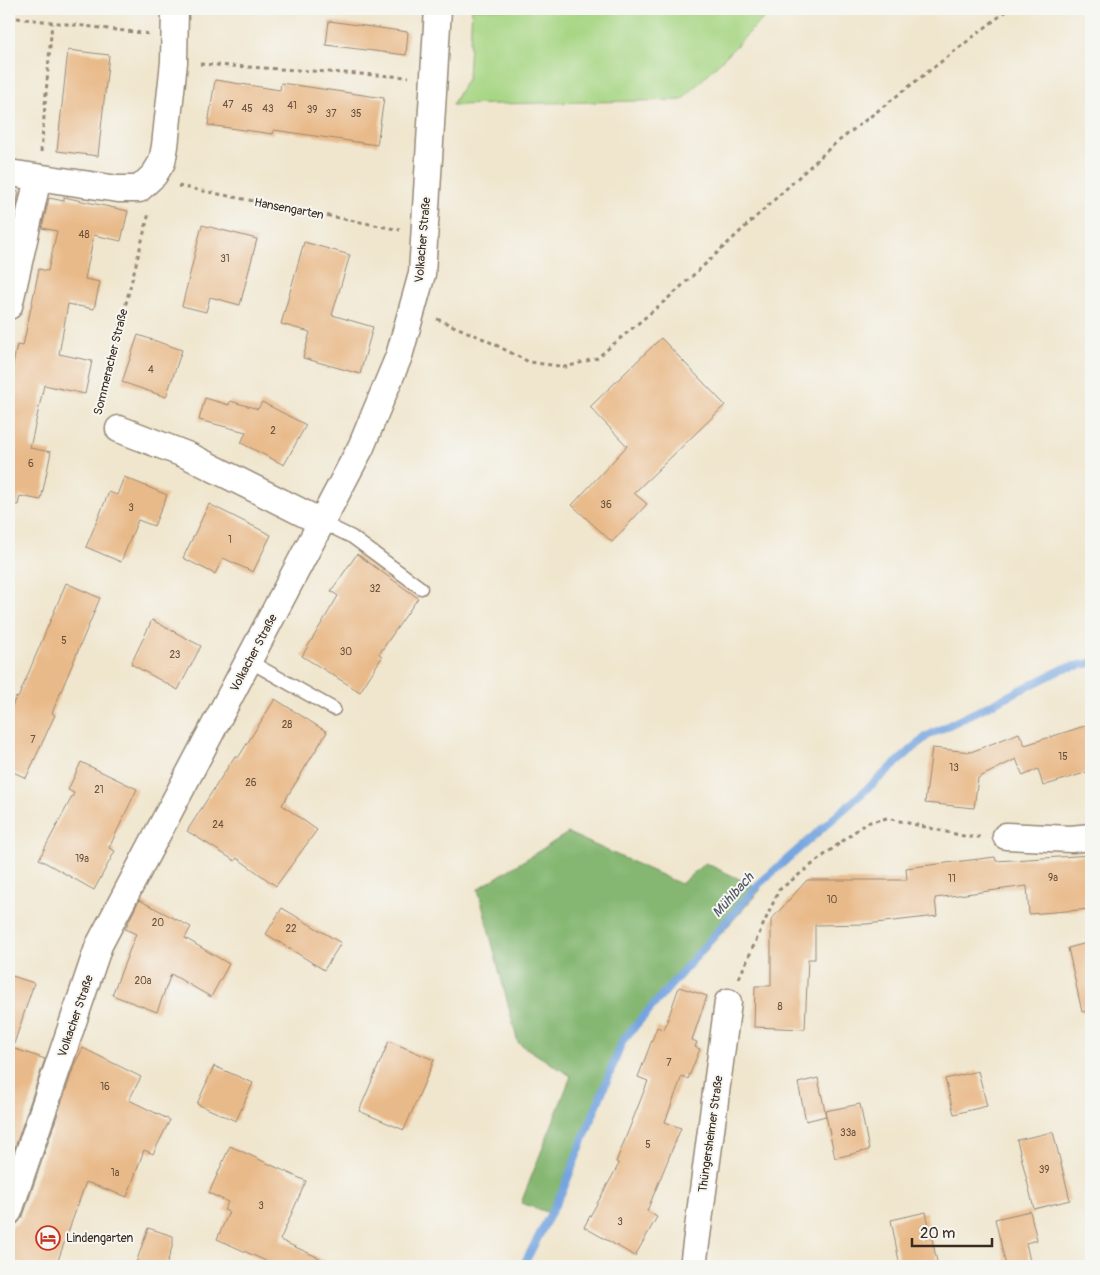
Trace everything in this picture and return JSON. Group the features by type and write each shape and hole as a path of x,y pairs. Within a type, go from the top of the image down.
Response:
{"street":[{"path":"9,173 118,189 138,189 154,176 162,162 165,146 174,50 175,9"},
{"name":"Volkacher Straße","path":"9,1211 99,945 323,523 361,447 399,356 422,274 438,9"},
{"path":"9,306 38,178"},
{"path":"120,429 188,456 323,523"},
{"path":"1006,836 1071,839 1091,836"},
{"name":"Thüngersheimer Straße","path":"693,1266 728,1002"}],"lane":[{"path":"323,523 352,537 421,588"},
{"path":"249,661 334,709"}],"path":[{"path":"413,309 484,339 529,362 566,366 597,358 673,294 831,147 1009,9"},
{"path":"9,17 52,23 174,50 434,79"},
{"path":"38,178 52,23"},
{"name":"Hansengarten","path":"154,176 182,188 425,235"},
{"name":"Sommeracher Straße","path":"120,429 95,423 151,206 154,176"},
{"path":"728,1002 779,890 866,823 887,818 968,837 1006,836"}],"green space":[{"path":"472,9 773,9 682,100 452,105 468,77"},
{"path":"568,833 681,884 705,863 761,889 625,1041 553,1214 521,1203 571,1076 518,1043 478,889"}],"building":[{"path":"329,21 408,32 406,55 326,45"},
{"path":"68,50 109,55 98,156 57,151"},
{"path":"215,80 280,90 281,83 384,98 377,145 274,130 273,134 208,125"},
{"path":"9,190 19,192 13,222 9,221"},
{"path":"64,197 128,211 121,241 94,235 85,279 100,282 94,309 68,304 59,354 92,361 85,394 44,385 30,448 51,452 41,500 20,496 18,505 9,504 9,383 17,345 23,346 39,269 48,271 57,231 42,228 49,198 64,201"},
{"path":"202,225 257,239 240,305 210,297 206,312 182,306"},
{"path":"304,242 350,255 332,315 373,327 360,374 303,358 310,332 281,324"},
{"path":"138,335 182,350 166,397 122,382"},
{"path":"661,338 725,405 634,493 647,504 612,542 572,505 627,446 590,407"},
{"path":"205,398 229,405 230,401 258,409 262,402 306,425 284,465 241,443 246,432 199,420"},
{"path":"124,477 167,495 154,526 138,520 121,562 86,547 109,492 117,495"},
{"path":"209,504 271,535 253,572 223,558 215,574 183,558"},
{"path":"357,554 418,598 379,654 382,657 360,692 302,656 338,596 331,591"},
{"path":"66,583 100,598 52,713 55,715 26,778 9,770 9,713 16,697 18,698"},
{"path":"152,620 201,646 178,690 131,664"},
{"path":"275,699 327,732 282,805 317,830 276,886 237,858 235,861 187,831 235,756 238,758"},
{"path":"1091,724 1091,771 1043,786 1038,769 1023,776 1016,759 978,778 974,808 925,803 932,748 971,752 1019,733 1025,745"},
{"path":"81,762 137,789 109,848 115,851 94,890 39,859 74,793 68,790"},
{"path":"1091,855 1091,909 1029,914 1027,886 935,898 937,916 867,924 815,925 815,959 808,959 805,1029 754,1027 755,986 771,986 771,920 807,880 907,880 906,868 995,857 996,861"},
{"path":"139,900 191,927 185,938 229,964 211,997 171,974 157,1012 112,995 136,934 125,929"},
{"path":"282,908 341,943 324,970 266,934"},
{"path":"1091,942 1091,1011 1082,1012 1068,948"},
{"path":"9,975 34,983 13,1047 9,1046"},
{"path":"679,987 707,996 692,1040 697,1042 695,1047 700,1049 688,1079 682,1076 665,1122 681,1128 647,1211 657,1217 635,1256 584,1227 619,1164 616,1162 648,1081 638,1077 657,1027 664,1030"},
{"path":"389,1041 434,1060 404,1130 359,1111"},
{"path":"9,1047 45,1059 9,1165"},
{"path":"83,1048 141,1077 129,1100 170,1120 153,1154 144,1150 127,1197 86,1182 56,1266 29,1266 9,1259 9,1234 12,1226 18,1223 23,1216 75,1063"},
{"path":"214,1066 253,1083 236,1121 197,1104"},
{"path":"978,1071 987,1106 954,1114 945,1079"},
{"path":"818,1078 826,1116 806,1121 798,1083"},
{"path":"860,1104 869,1150 835,1158 825,1111"},
{"path":"1053,1132 1070,1200 1034,1209 1017,1140"},
{"path":"230,1146 306,1181 280,1240 337,1266 277,1266 217,1239 229,1212 224,1210 228,1202 209,1193"},
{"path":"1030,1211 1037,1240 1026,1243 1031,1266 1006,1266 995,1219"},
{"path":"926,1212 938,1266 900,1266 891,1220"},
{"path":"148,1228 173,1236 173,1244 166,1266 135,1266"}],"waterway":[{"name":"Mühlbach","path":"523,1266 563,1190 623,1040 759,884 927,736 1065,668 1091,663"}],"place":[{"name":"Lindengarten","path":"48,1238"}]}
